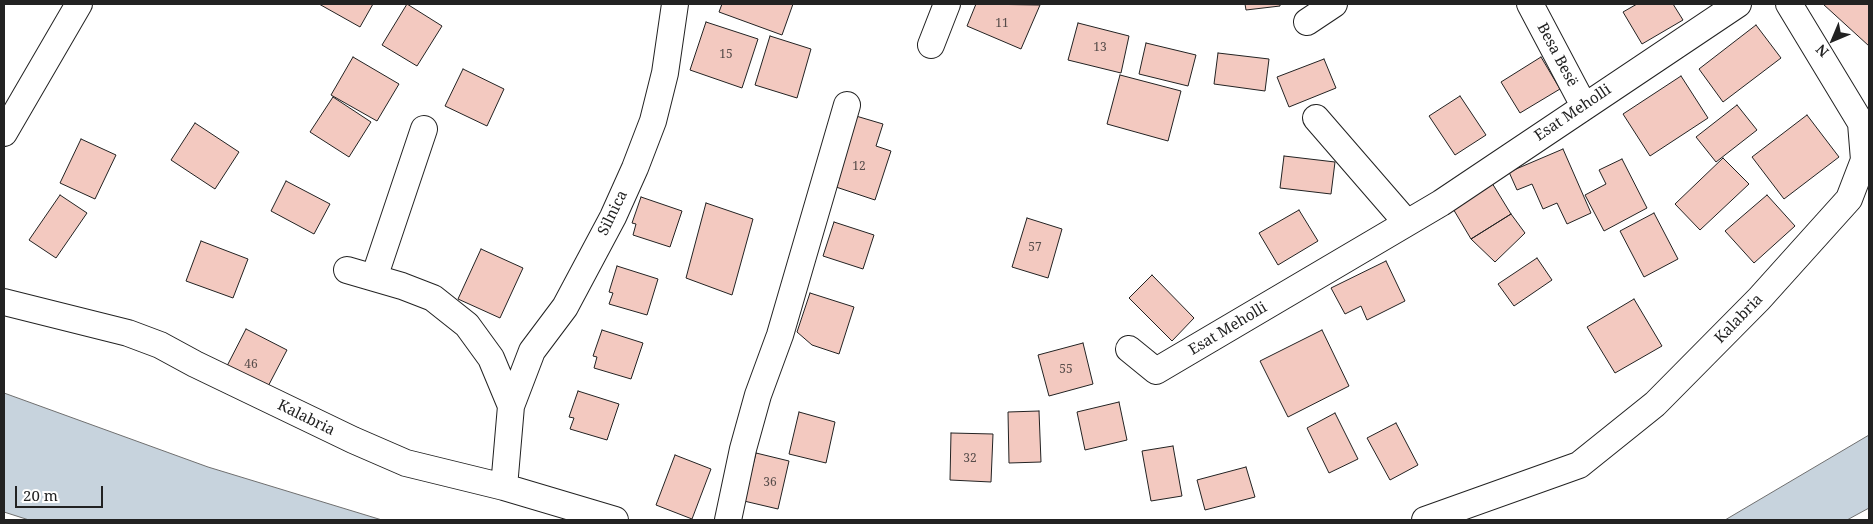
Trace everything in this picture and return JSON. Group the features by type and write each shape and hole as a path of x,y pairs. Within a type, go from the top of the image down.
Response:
{"street":[{"path":"4,133 79,4"},
{"name":"Silnica","path":"504,487 511,406 532,351 565,307 635,168 653,120 662,83 675,4"},
{"path":"931,45 947,4"},
{"path":"1307,22 1334,4"},
{"name":"Besa Besë","path":"1530,4 1584,106"},
{"name":"Esat Meholli","path":"1129,349 1156,371 1440,203 1738,4"},
{"name":"Kalabria","path":"1425,520 1579,465 1656,404 1759,299 1850,199 1864,160 1861,123 1789,4"},
{"path":"728,520 758,395 780,335 847,105"},
{"path":"1316,118 1407,223"},
{"path":"374,278 424,130"},
{"name":"Silnica","path":"347,270 433,298 467,325 491,358 511,406"},
{"name":"Kalabria","path":"4,302 128,333 152,342 382,454 615,520"}],"shaded area":[{"path":"4,393 208,467 382,520 29,520 4,512"},
{"path":"1869,435 1869,508 1847,520 1725,520"}],"building":[{"path":"319,4 373,4 360,27"},
{"path":"407,4 442,26 417,66 382,45"},
{"path":"722,4 793,4 782,35 719,12"},
{"path":"976,4 1040,5 1021,49 967,26"},
{"path":"1245,4 1280,4 1280,6 1246,10"},
{"path":"1637,4 1673,4 1683,20 1642,44 1623,12"},
{"path":"1823,4 1869,4 1869,46"},
{"path":"706,22 758,39 742,88 690,70"},
{"path":"1078,23 1129,36 1121,73 1068,60"},
{"path":"1756,25 1781,58 1723,102 1699,69"},
{"path":"770,36 811,49 797,98 755,85"},
{"path":"1146,43 1196,55 1188,86 1139,74"},
{"path":"1218,53 1269,59 1265,91 1214,84"},
{"path":"353,57 399,84 377,121 331,95"},
{"path":"1541,57 1560,89 1520,113 1501,82"},
{"path":"1324,59 1336,88 1289,107 1277,77"},
{"path":"463,69 504,89 487,126 445,106"},
{"path":"1120,75 1181,91 1168,141 1107,124"},
{"path":"1681,76 1708,118 1650,156 1623,114"},
{"path":"1460,96 1486,135 1455,155 1429,116"},
{"path":"333,97 371,122 349,157 310,132"},
{"path":"1737,105 1757,130 1716,162 1696,137"},
{"path":"1807,115 1839,157 1784,199 1752,157"},
{"path":"856,116 883,124 876,146 891,151 875,200 833,186"},
{"path":"195,123 239,152 215,189 171,160"},
{"path":"81,139 116,155 95,199 60,183"},
{"path":"1563,149 1591,213 1567,224 1557,203 1543,209 1532,184 1517,190 1509,172"},
{"path":"1284,156 1335,162 1331,194 1280,188"},
{"path":"1723,158 1749,184 1700,230 1675,204"},
{"path":"1622,159 1647,208 1604,231 1585,195 1606,184 1599,170"},
{"path":"286,181 330,204 314,234 271,211"},
{"path":"1492,183 1511,214 1471,239 1452,207"},
{"path":"60,195 87,213 56,258 29,240"},
{"path":"1767,195 1795,226 1754,263 1725,231"},
{"path":"641,197 682,211 670,247 633,235 636,224 632,223"},
{"path":"706,203 753,219 732,295 686,278"},
{"path":"1299,210 1318,241 1278,265 1259,233"},
{"path":"1654,213 1678,259 1644,277 1620,231"},
{"path":"1511,214 1525,233 1495,262 1471,239"},
{"path":"1027,218 1062,229 1048,278 1012,267"},
{"path":"834,222 874,235 863,269 823,256"},
{"path":"201,241 248,259 233,298 186,281"},
{"path":"481,249 523,268 500,318 458,299"},
{"path":"1537,258 1552,280 1514,306 1498,284"},
{"path":"1386,261 1405,301 1367,320 1361,306 1345,314 1331,288"},
{"path":"617,266 658,279 647,315 609,304 613,293 609,292"},
{"path":"1152,275 1194,318 1172,341 1129,298"},
{"path":"810,293 854,307 839,354 812,345 797,332"},
{"path":"1634,299 1662,346 1615,373 1587,327"},
{"path":"246,329 287,350 263,396 227,366"},
{"path":"602,330 643,343 631,379 594,368 597,357 593,356"},
{"path":"1322,330 1349,386 1288,417 1260,361"},
{"path":"1083,343 1093,384 1049,396 1038,355"},
{"path":"578,391 619,404 607,440 570,429 574,418 569,417"},
{"path":"1119,402 1127,440 1085,450 1077,412"},
{"path":"1039,411 1041,462 1009,463 1008,412"},
{"path":"799,412 835,422 826,463 789,454"},
{"path":"1335,413 1358,459 1329,473 1307,428"},
{"path":"1396,423 1418,465 1390,480 1367,438"},
{"path":"951,433 993,434 991,482 950,480"},
{"path":"1173,446 1182,496 1151,501 1142,451"},
{"path":"756,453 789,461 778,509 744,501"},
{"path":"675,455 711,469 692,519 656,505"},
{"path":"1246,467 1255,497 1205,510 1197,480"}]}
